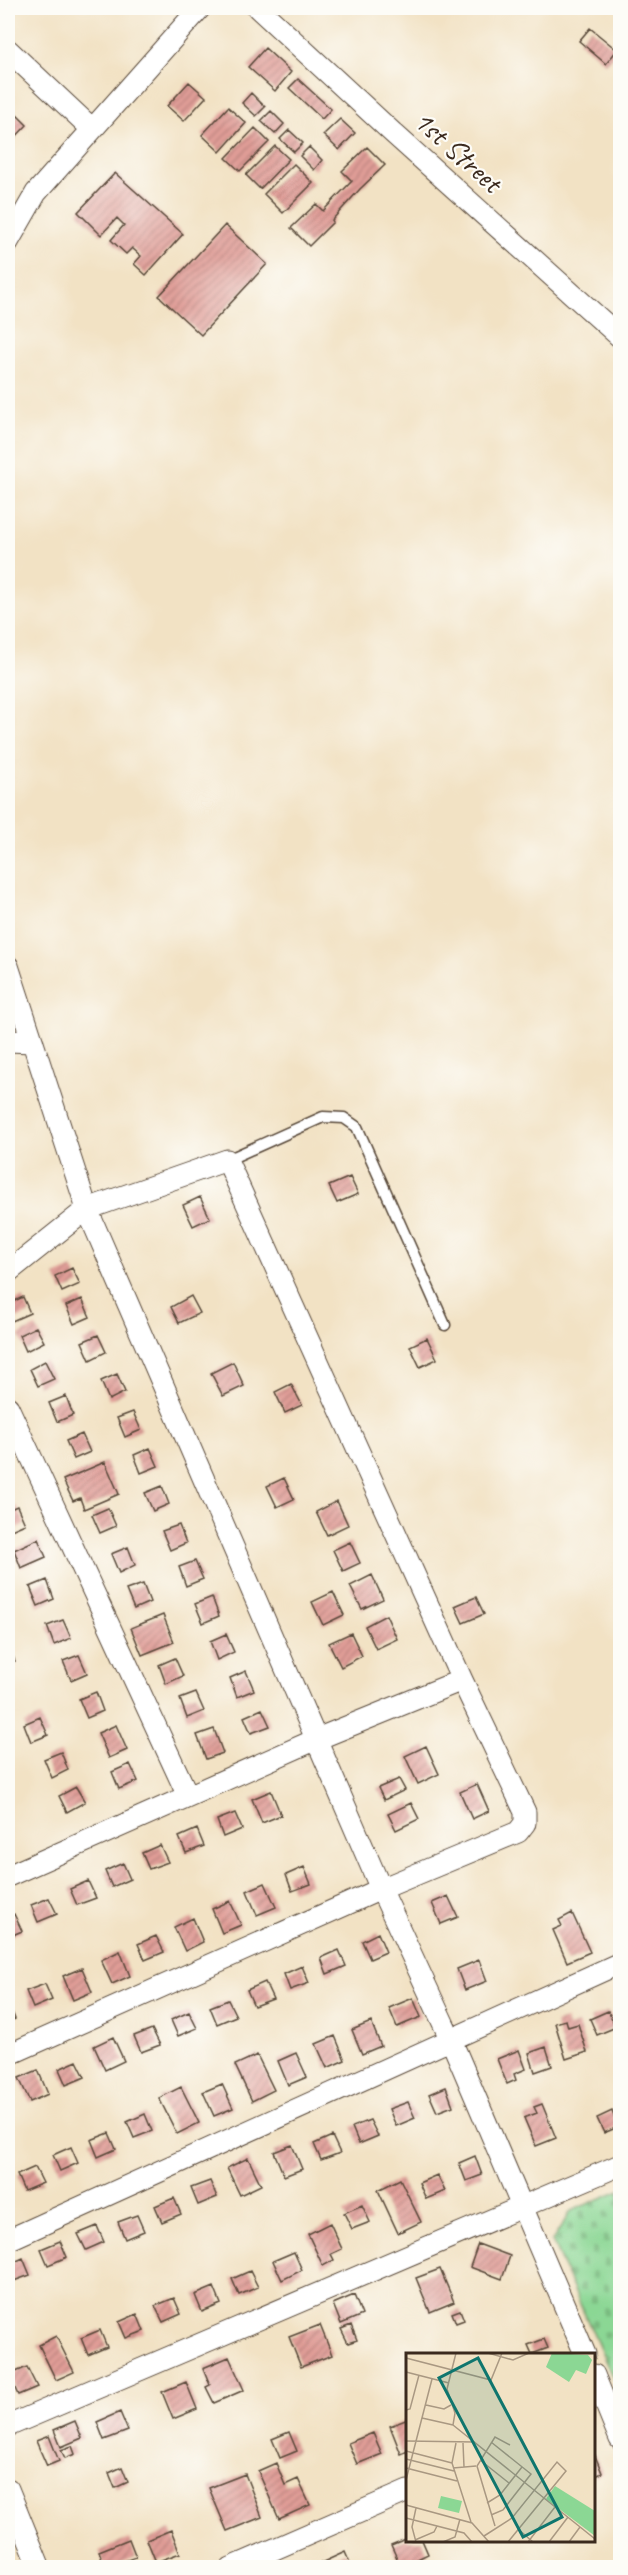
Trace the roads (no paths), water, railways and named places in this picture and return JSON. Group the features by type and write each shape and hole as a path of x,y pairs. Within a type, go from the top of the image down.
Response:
{"street":[{"path":"8,242 36,193 200,8"},
{"name":"1st Street","path":"258,8 393,133 621,337"},
{"path":"8,50 92,129"},
{"path":"8,966 87,1209 381,1889 451,2040 584,2353"},
{"path":"8,1041 33,1042"},
{"path":"8,1272 87,1209 227,1160 462,1680 525,1812 525,1823 518,1832 381,1889 8,2055"},
{"path":"8,1407 188,1796"},
{"path":"8,1876 317,1739 462,1680"},
{"path":"8,2240 621,1963"},
{"path":"8,2426 621,2165"},
{"path":"595,2380 600,2407 621,2439"},
{"path":"8,2489 40,2568"},
{"path":"231,2568 406,2492"}],"lane":[{"path":"227,1160 323,1117 344,1118 357,1127 445,1325"}]}
